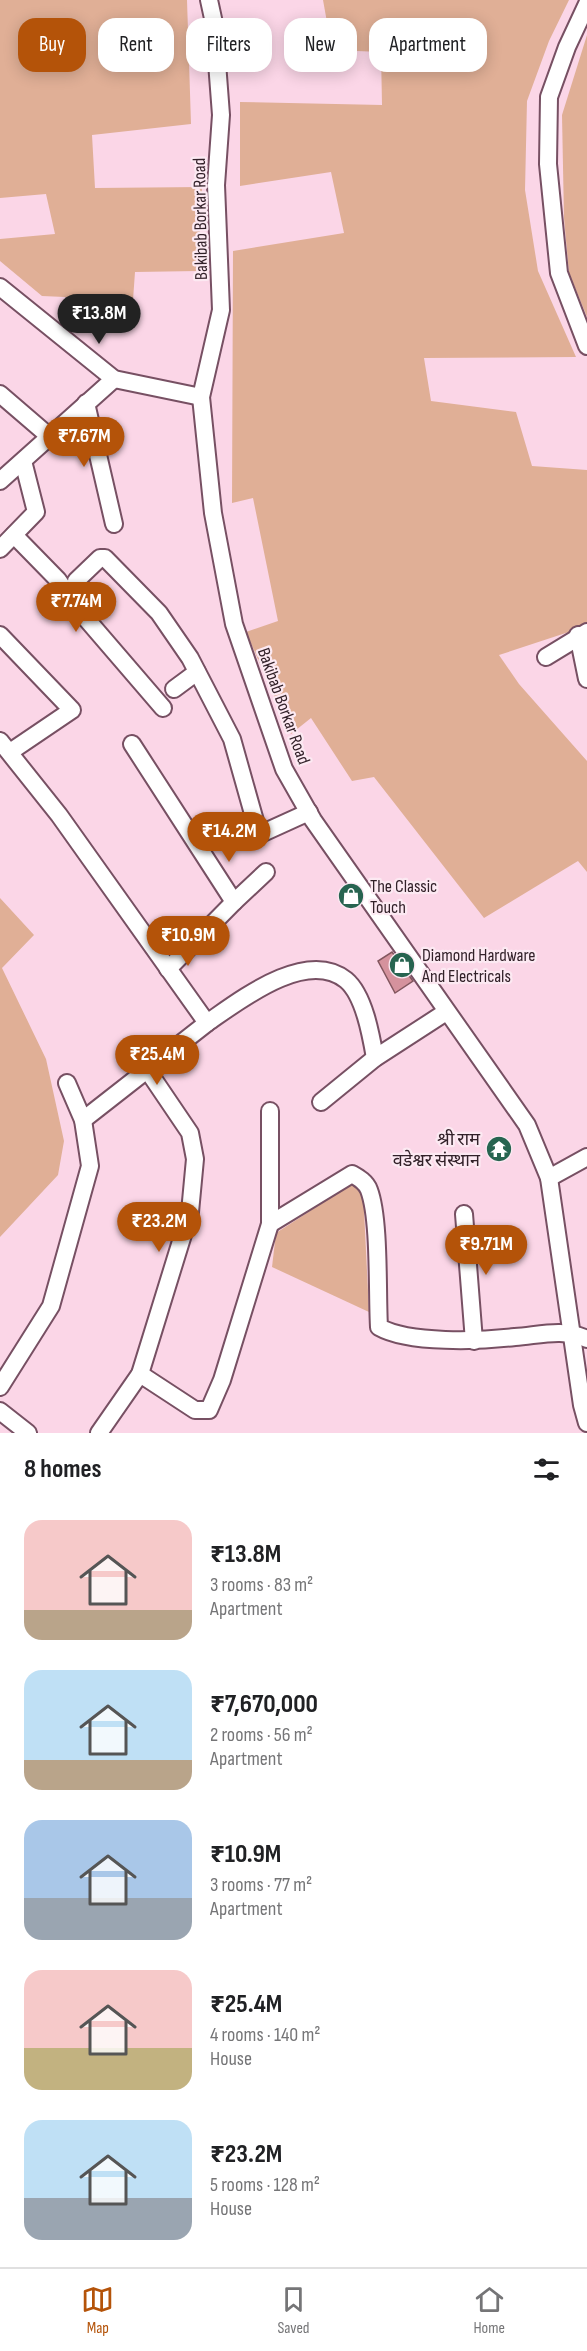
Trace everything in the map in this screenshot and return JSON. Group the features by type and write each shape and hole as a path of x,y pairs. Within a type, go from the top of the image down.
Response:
{"street":[{"name":"Bakibab Borkar Road","path":"209,0 214,23 221,115 216,185 221,310 201,398 213,513 234,624 284,768 309,812 446,1012 527,1125 549,1178 587,1423"},
{"path":"587,4 567,47 549,97 548,164 559,273 587,346"},
{"path":"0,287 114,379 201,398"},
{"path":"0,481 114,379"},
{"path":"0,394 50,437"},
{"path":"86,403 114,525"},
{"path":"0,549 36,512 23,460"},
{"path":"14,535 58,580 76,608 163,708"},
{"path":"76,581 100,558 105,558 159,613 197,672 239,756 256,836 309,812"},
{"path":"546,657 583,634 587,679"},
{"path":"0,635 72,710 6,753 59,815 207,1023"},
{"path":"174,689 197,672"},
{"path":"132,744 234,902"},
{"path":"168,969 266,872"},
{"path":"83,1120 207,1023 261,986 292,974 324,971 346,980 360,1002 369,1028 375,1058"},
{"path":"321,1102 375,1058 446,1012"},
{"path":"99,1433 140,1374 190,1212 195,1159 190,1133 148,1071"},
{"path":"0,1386 51,1306 90,1166 83,1120 67,1083"},
{"path":"140,1374 195,1410 209,1410 222,1380 270,1224 270,1111"},
{"path":"549,1178 587,1157"},
{"path":"270,1224 352,1174 369,1190 375,1227 379,1327 392,1334 474,1341 572,1332 587,1339"},
{"path":"464,1214 474,1341"},
{"path":"0,1411 28,1433"}],"shaded area":[{"path":"0,0 187,0 186,72 189,72 191,124 92,135 95,188 202,187 198,271 135,272 133,300 42,296 0,261 0,239 55,234 46,194 0,198"},
{"path":"323,0 569,0 549,41 527,101 525,190 538,271 576,357 424,358 431,401 516,412 532,466 587,470 587,626 499,655 519,684 587,761 587,872 578,861 484,918 374,777 352,781 311,718 291,734 246,632 278,621 253,498 232,503 233,251 344,233 331,172 240,186 240,102 382,105 381,72 487,72 487,18 369,18 369,52 357,51 357,18 326,18"},
{"path":"587,35 587,317 569,273 564,218 562,115"},
{"path":"0,898 34,935 2,968 46,1059 64,1141 58,1175 0,1237"},
{"path":"355,1182 363,1190 369,1312 272,1267 276,1233"}],"building":[{"path":"392,952 413,981 395,993 378,961"}],"place":[{"name":"The Classic Touch","path":"351,896"},
{"name":"Diamond Hardware And Electricals","path":"402,965"},
{"name":"श्री राम वडेश्वर संस्थान","path":"499,1149"}]}
